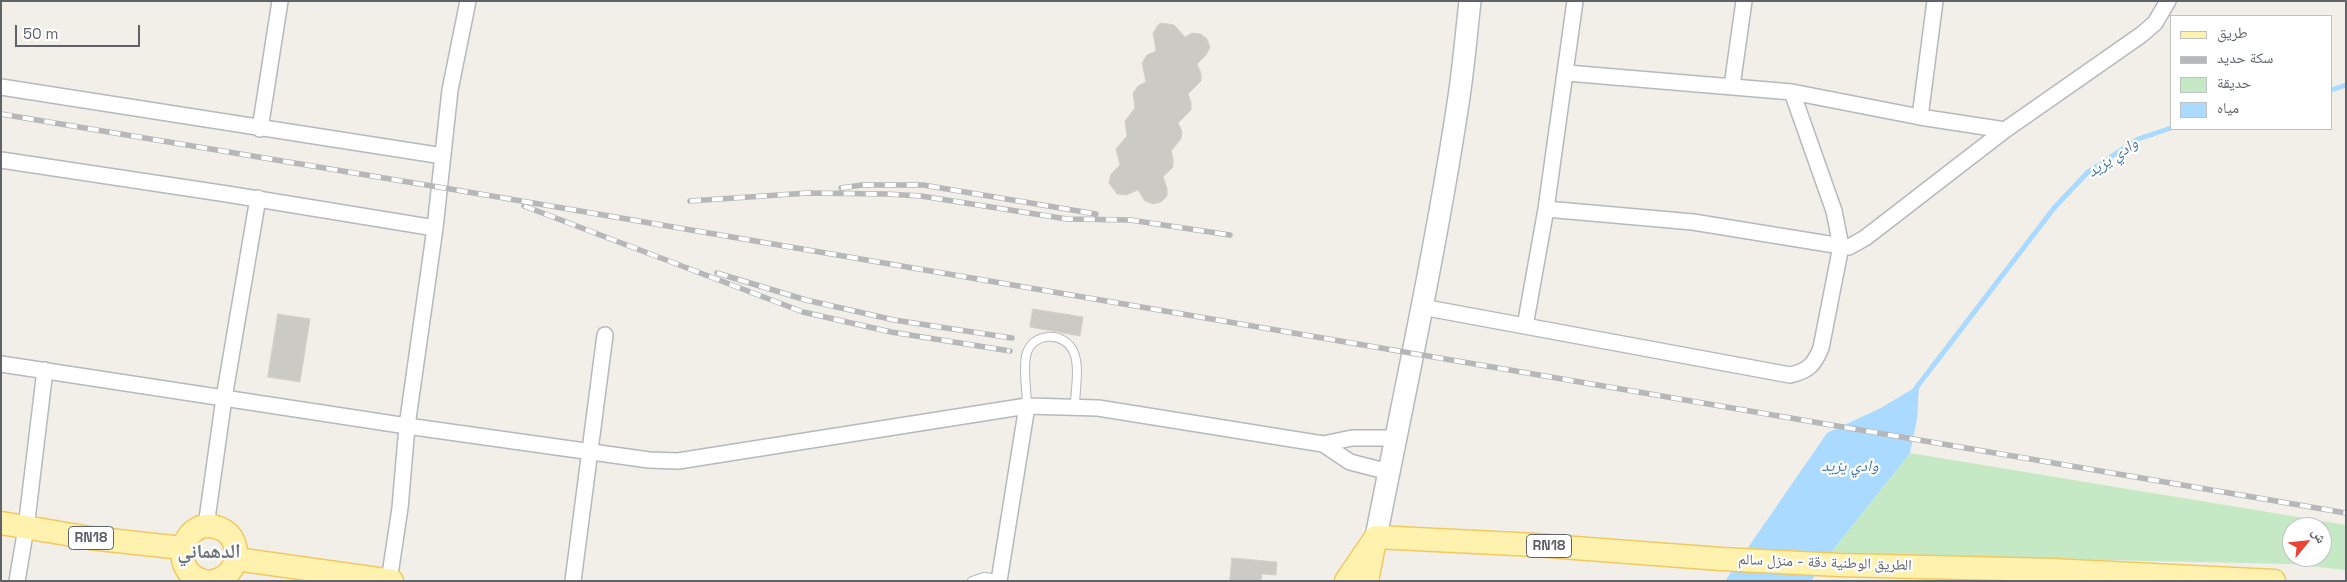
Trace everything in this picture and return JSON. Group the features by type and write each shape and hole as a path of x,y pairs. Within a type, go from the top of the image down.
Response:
{"main road":[{"path":"1367,581 1422,307 1457,109 1470,1"},
{"name":"RN18","path":"1,522 90,538 182,548"},
{"path":"204,581 192,576 187,570 183,563 182,548 191,533 206,526 215,526 230,535 237,551 233,569 226,576 214,581"},
{"path":"1346,581 1376,537"},
{"name":"الطريق الوطنية دقة - منزل سالم","path":"1376,537 1535,545 1721,559 1839,565 1879,573 2274,581"},
{"path":"236,559 390,581"}],"street":[{"path":"260,129 280,1"},
{"path":"390,581 400,508 407,426 435,228 450,90 468,1"},
{"path":"1525,326 1546,209 1567,73 1575,1"},
{"path":"1732,86 1744,1"},
{"path":"1920,117 1935,1"},
{"path":"1546,209 1693,222 1849,247 1866,238 2005,130 2141,35 2155,23 2168,1"},
{"path":"1567,73 1792,92 1920,117 2005,130"},
{"path":"1,87 260,129 443,156"},
{"path":"1422,307 1790,375 1805,371 1815,363 1821,348 1841,246 1834,211 1792,92"},
{"path":"1,160 258,198 435,228"},
{"path":"206,526 224,398 258,198"},
{"path":"574,581 605,335"},
{"path":"1,364 619,458 678,461 1028,406 1098,408 1323,444 1352,438 1396,438"},
{"path":"17,581 26,528 45,370"},
{"path":"1000,580 1028,406"},
{"path":"1323,444 1350,462 1389,472"}],"lane":[{"path":"1028,406 1026,357 1030,348 1037,340 1056,336 1065,340 1072,347 1076,356 1075,406"},
{"path":"972,581 984,577 1000,580"}],"green space":[{"path":"1910,453 2298,517 2282,517 2282,564 1830,554"},
{"path":"2332,523 2346,525 2346,570 2318,567 2332,567"}],"water":[{"name":"وادي يزيد","path":"1919,385 1917,419 1910,453 1811,581 1725,581 1827,433 1881,408"}],"building":[{"path":"1162,23 1174,25 1185,37 1192,33 1201,34 1207,39 1210,47 1206,55 1197,64 1201,73 1201,81 1188,94 1191,110 1178,123 1182,131 1181,139 1171,151 1173,167 1163,177 1167,188 1167,196 1161,202 1153,204 1145,201 1138,190 1126,195 1117,194 1109,183 1111,174 1120,165 1116,149 1127,136 1125,121 1135,108 1133,93 1138,86 1146,82 1142,63 1147,55 1156,51 1153,33 1158,25"},
{"path":"1033,309 1083,317 1080,336 1030,327"},
{"path":"278,314 310,319 300,382 268,377"},
{"path":"1232,558 1277,562 1276,575 1262,574 1261,581 1230,581"}],"waterway":[{"name":"وادي يزيد","path":"2332,90 2346,85"},
{"name":"وادي يزيد","path":"1916,388 2054,208 2088,172 2138,139 2170,128"}],"railway":[{"path":"1,114 498,197 2346,513"},
{"path":"841,188 862,185 923,185 1096,214"},
{"path":"690,201 808,193 921,196 1067,219 1130,220 1230,235"},
{"path":"524,206 803,312 891,332 1010,351"},
{"path":"717,273 806,300 894,320 1012,338"}],"district":[{"name":"الدهماني","path":"209,553"}]}
